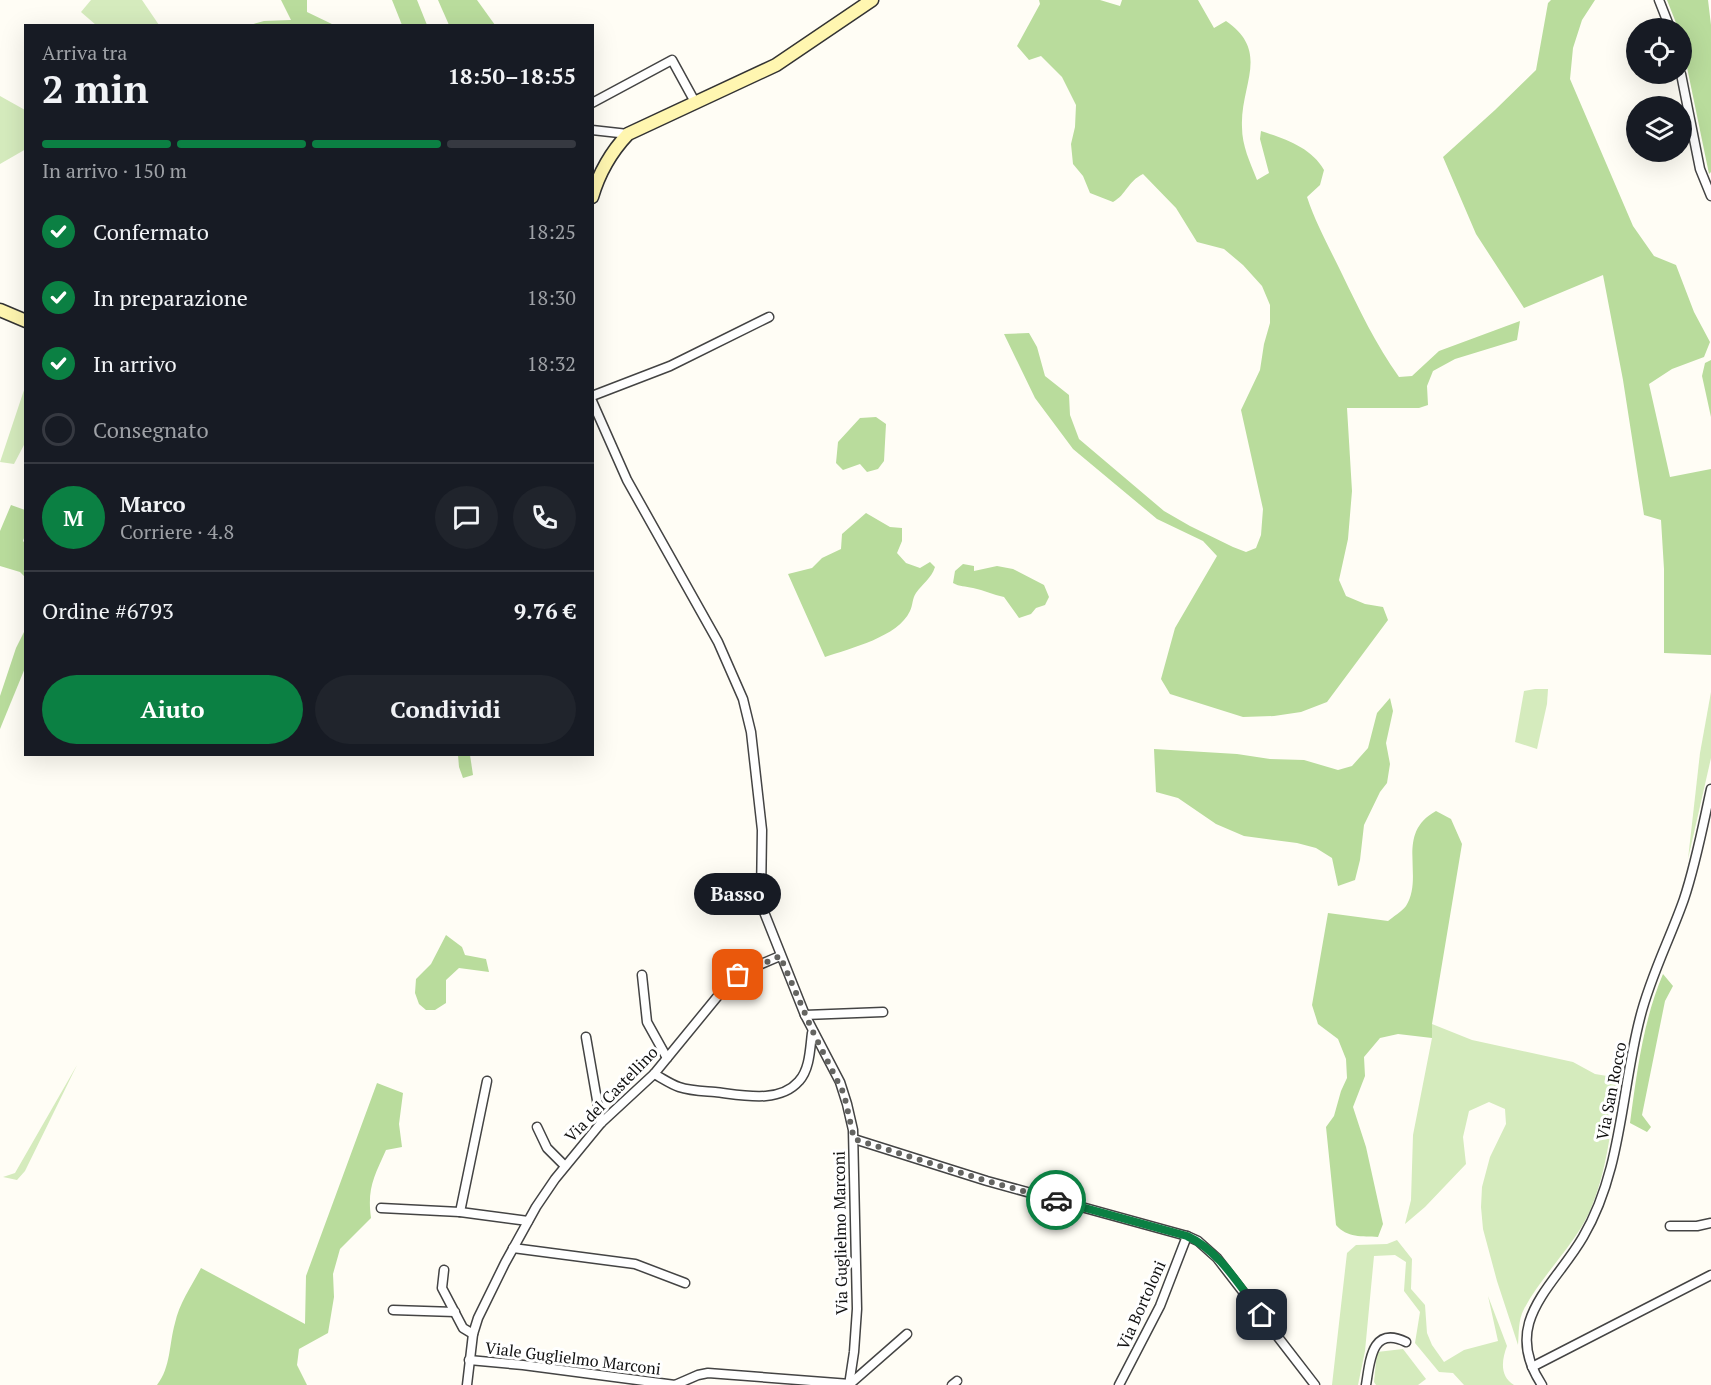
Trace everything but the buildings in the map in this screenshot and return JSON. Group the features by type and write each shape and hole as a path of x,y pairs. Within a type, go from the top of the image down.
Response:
{"street":[{"path":"594,192 604,166 628,134 776,65 872,0"},
{"path":"1659,0 1666,18"},
{"path":"594,102 672,60 695,102"},
{"path":"1684,84 1700,169 1711,196"},
{"path":"594,130 628,134"},
{"path":"0,310 24,320"},
{"path":"594,395 670,366 769,316"},
{"name":"Via Guglielmo Marconi","path":"594,406 627,480 718,642 743,699 750,732 762,830 761,898 764,912 805,1015 844,1094 854,1139 857,1309 850,1384"},
{"name":"Via San Rocco","path":"1542,1385 1532,1367 1526,1344 1528,1324 1536,1304 1582,1239 1603,1196 1611,1169 1639,1019 1684,898 1711,789"},
{"name":"Via del Castellino","path":"467,1385 473,1334 485,1301 528,1221 565,1166 601,1123 654,1074 731,980 779,954"},
{"path":"642,975 647,1022 667,1058"},
{"path":"805,1015 883,1012"},
{"path":"654,1074 676,1086 688,1089 751,1096 778,1094 794,1086 801,1079 807,1064 813,1032"},
{"path":"586,1037 601,1123"},
{"path":"460,1212 487,1081"},
{"path":"537,1126 547,1148 565,1166"},
{"path":"854,1139 987,1181 1187,1236 1198,1241 1217,1258 1315,1385"},
{"path":"381,1208 460,1212 528,1221"},
{"path":"1670,1226 1697,1226 1711,1223"},
{"name":"Via Bortoloni","path":"1119,1385 1160,1306 1187,1236"},
{"path":"513,1248 635,1264 686,1283"},
{"path":"444,1270 442,1288 463,1328 473,1334"},
{"path":"1532,1367 1711,1275"},
{"path":"393,1310 455,1312"},
{"path":"850,1384 907,1334"},
{"path":"1366,1385 1373,1347 1389,1338 1406,1342"},
{"name":"Viale Guglielmo Marconi","path":"470,1360 675,1385 708,1373 850,1384"}],"green space":[{"path":"91,0 142,0 158,24 95,24 81,12"},
{"path":"281,0 307,0 307,12 332,24 254,24 264,21 291,20"},
{"path":"392,0 417,0 427,24 402,24"},
{"path":"438,0 477,0 494,24 449,24"},
{"path":"1039,0 1100,0 1120,6 1122,0 1198,0 1214,28 1226,21 1240,33 1247,45 1250,57 1242,134 1257,180 1269,173 1260,139 1261,131 1297,145 1319,162 1324,170 1320,185 1307,197 1323,236 1368,327 1399,377 1412,376 1439,351 1520,321 1517,340 1455,359 1433,371 1427,386 1428,405 1419,408 1347,408 1352,491 1348,539 1339,580 1346,596 1365,604 1383,607 1388,620 1327,702 1301,712 1243,717 1170,694 1161,679 1175,628 1217,556 1203,541 1157,519 1073,449 1035,398 1004,334 1029,333 1037,347 1045,376 1069,395 1070,415 1079,439 1164,511 1233,547 1246,552 1256,548 1261,535 1263,509 1241,410 1260,370 1270,323 1270,305 1262,286 1243,265 1224,249 1197,242 1176,208 1143,174 1113,202 1090,193 1083,176 1073,164 1071,144 1075,127 1076,105 1062,77 1041,56 1029,60 1017,46 1040,4"},
{"path":"1551,0 1595,0 1582,20 1573,48 1570,79 1633,226 1654,256 1676,265 1694,312 1710,342 1704,357 1672,369 1649,384 1670,477 1711,469 1711,655 1664,653 1664,569 1661,520 1644,515 1623,380 1603,275 1524,308 1476,234 1443,157 1536,70 1548,3"},
{"path":"1667,0 1708,0 1711,25 1711,172 1709,174 1690,84 1692,18 1674,18"},
{"path":"0,96 24,109 24,150 0,164"},
{"path":"1711,360 1711,417 1702,376 1705,363"},
{"path":"24,390 24,445 14,464 0,462"},
{"path":"876,417 886,424 884,461 878,469 867,472 860,464 843,470 836,463 838,442 860,418"},
{"path":"11,505 24,510 24,576 20,572 0,566 0,531"},
{"path":"866,513 890,527 902,528 902,541 897,553 906,563 920,568 930,562 935,567 915,595 910,611 895,628 873,640 825,657 788,574 812,568 822,558 841,549 842,534"},
{"path":"963,564 974,566 974,571 997,566 1013,569 1044,585 1049,597 1045,605 1019,618 1004,597 953,583 955,571"},
{"path":"24,632 24,670 0,729 0,696 16,648"},
{"path":"1548,689 1537,749 1515,742 1524,691"},
{"path":"1711,692 1711,758 1688,859 1700,753"},
{"path":"1390,698 1393,711 1386,743 1390,764 1387,783 1380,792 1364,825 1355,880 1338,886 1332,858 1316,848 1297,843 1244,836 1216,824 1178,798 1156,792 1154,749 1304,760 1338,770 1352,766 1368,748 1377,713"},
{"path":"458,756 470,756 473,775 463,778"},
{"path":"1436,811 1451,819 1462,844 1432,1024 1432,1038 1398,1034 1380,1038 1364,1057 1365,1076 1353,1107 1366,1147 1383,1224 1378,1237 1355,1236 1336,1225 1326,1127 1334,1116 1347,1078 1346,1059 1338,1039 1318,1024 1312,1005 1328,913 1388,921 1402,910 1411,894 1413,843 1416,831 1423,820"},
{"path":"446,935 462,947 465,955 486,959 489,972 459,968 446,980 446,1003 435,1010 426,1010 419,1004 415,993 416,979 431,964"},
{"path":"1663,974 1673,986 1665,1001 1642,1115 1651,1127 1647,1132 1630,1123 1646,1028"},
{"path":"1432,1024 1472,1040 1573,1062 1595,1074 1619,1078 1601,1181 1589,1213 1524,1309 1520,1322 1518,1345 1483,1229 1481,1207 1482,1187 1490,1157 1506,1124 1505,1109 1489,1102 1469,1111 1463,1137 1466,1164 1425,1207 1405,1224 1411,1200 1413,1135 1432,1038"},
{"path":"77,1065 25,1171 17,1180 3,1177 15,1173"},
{"path":"377,1083 403,1093 399,1124 402,1147 386,1150 371,1190 371,1218 340,1249 333,1274 334,1297 328,1333 299,1349 297,1365 307,1385 157,1385 165,1371 179,1309 201,1268 305,1324 306,1276"},
{"path":"1397,1240 1412,1259 1411,1289 1425,1305 1427,1333 1444,1362 1464,1350 1498,1341 1488,1296 1507,1346 1503,1362 1504,1372 1514,1385 1464,1385 1453,1373 1439,1372 1415,1343 1420,1312 1404,1291 1406,1262 1395,1255 1374,1256 1365,1351 1358,1385 1332,1385 1347,1253 1356,1245 1387,1244"},
{"path":"1403,1349 1426,1379 1418,1385 1376,1385 1374,1382 1377,1352"}],"way so far":[{"path":"738,975 780,956 813,1032 840,1082 850,1115 854,1139 1056,1200"}],"place":[{"name":"Basso","path":"738,975"}],"route":[{"path":"1056,1200 1198,1241 1217,1258 1262,1315"}]}
